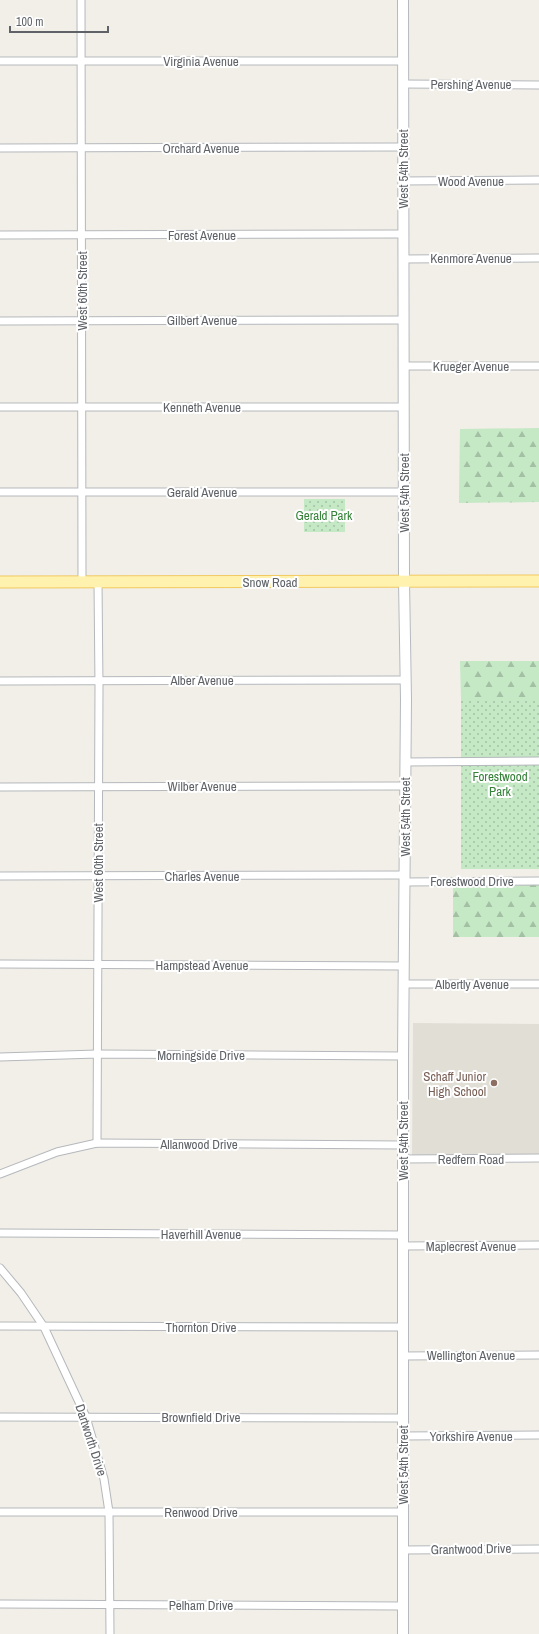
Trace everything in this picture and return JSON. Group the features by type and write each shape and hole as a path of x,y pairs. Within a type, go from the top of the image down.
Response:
{"main road":[{"name":"Snow Road","path":"0,582 539,581"}],"street":[{"name":"West 60th Street","path":"81,0 82,582"},
{"name":"West 54th Street","path":"403,0 402,181 405,680 405,878 402,1145 403,1634"},
{"name":"Virginia Avenue","path":"0,61 402,61"},
{"name":"Pershing Avenue","path":"403,84 539,84"},
{"name":"Orchard Avenue","path":"0,148 402,147"},
{"name":"Wood Avenue","path":"402,181 539,180"},
{"name":"Forest Avenue","path":"0,235 403,234"},
{"name":"Kenmore Avenue","path":"403,259 539,258"},
{"name":"Gilbert Avenue","path":"0,321 403,320"},
{"name":"Krueger Avenue","path":"403,366 539,366"},
{"name":"Kenneth Avenue","path":"0,408 404,407"},
{"name":"Gerald Avenue","path":"0,492 404,492"},
{"name":"West 60th Street","path":"97,1143 99,786 98,582"},
{"name":"Alber Avenue","path":"0,681 405,680"},
{"path":"405,762 539,761"},
{"name":"Wilber Avenue","path":"0,787 404,786"},
{"name":"Charles Avenue","path":"0,876 405,878"},
{"name":"Forestwood Drive","path":"405,878 539,881"},
{"name":"Hampstead Avenue","path":"0,964 404,966"},
{"name":"Albertly Avenue","path":"404,984 539,984"},
{"name":"Morningside Drive","path":"0,1057 97,1054 403,1056"},
{"name":"Allanwood Drive","path":"0,1174 57,1152 97,1143 402,1145"},
{"name":"Redfern Road","path":"402,1159 539,1158"},
{"name":"Haverhill Avenue","path":"0,1233 403,1235"},
{"name":"Maplecrest Avenue","path":"403,1246 539,1245"},
{"name":"Dartworth Drive","path":"0,1268 21,1293 44,1327 86,1417 104,1479 109,1512 110,1634"},
{"name":"Thornton Drive","path":"0,1326 402,1327"},
{"name":"Wellington Avenue","path":"403,1356 539,1355"},
{"name":"Brownfield Drive","path":"0,1416 402,1418"},
{"name":"Yorkshire Avenue","path":"402,1436 539,1435"},
{"name":"Renwood Drive","path":"0,1512 402,1512"},
{"name":"Grantwood Drive","path":"403,1550 539,1549"},
{"name":"Pelham Drive","path":"0,1604 403,1606"}],"shaded area":[{"path":"413,1023 539,1024 539,1155 412,1156"}],"green space":[{"path":"539,428 539,502 459,503 460,429"},
{"name":"Gerald Park","path":"304,499 345,499 345,532 304,532"},
{"path":"460,661 539,661 539,699 461,699"},
{"name":"Forestwood Park","path":"461,699 539,699 539,869 461,869"},
{"path":"539,885 539,937 453,937 453,886"}],"place":[{"name":"Schaff Junior High School","path":"494,1083"}]}
